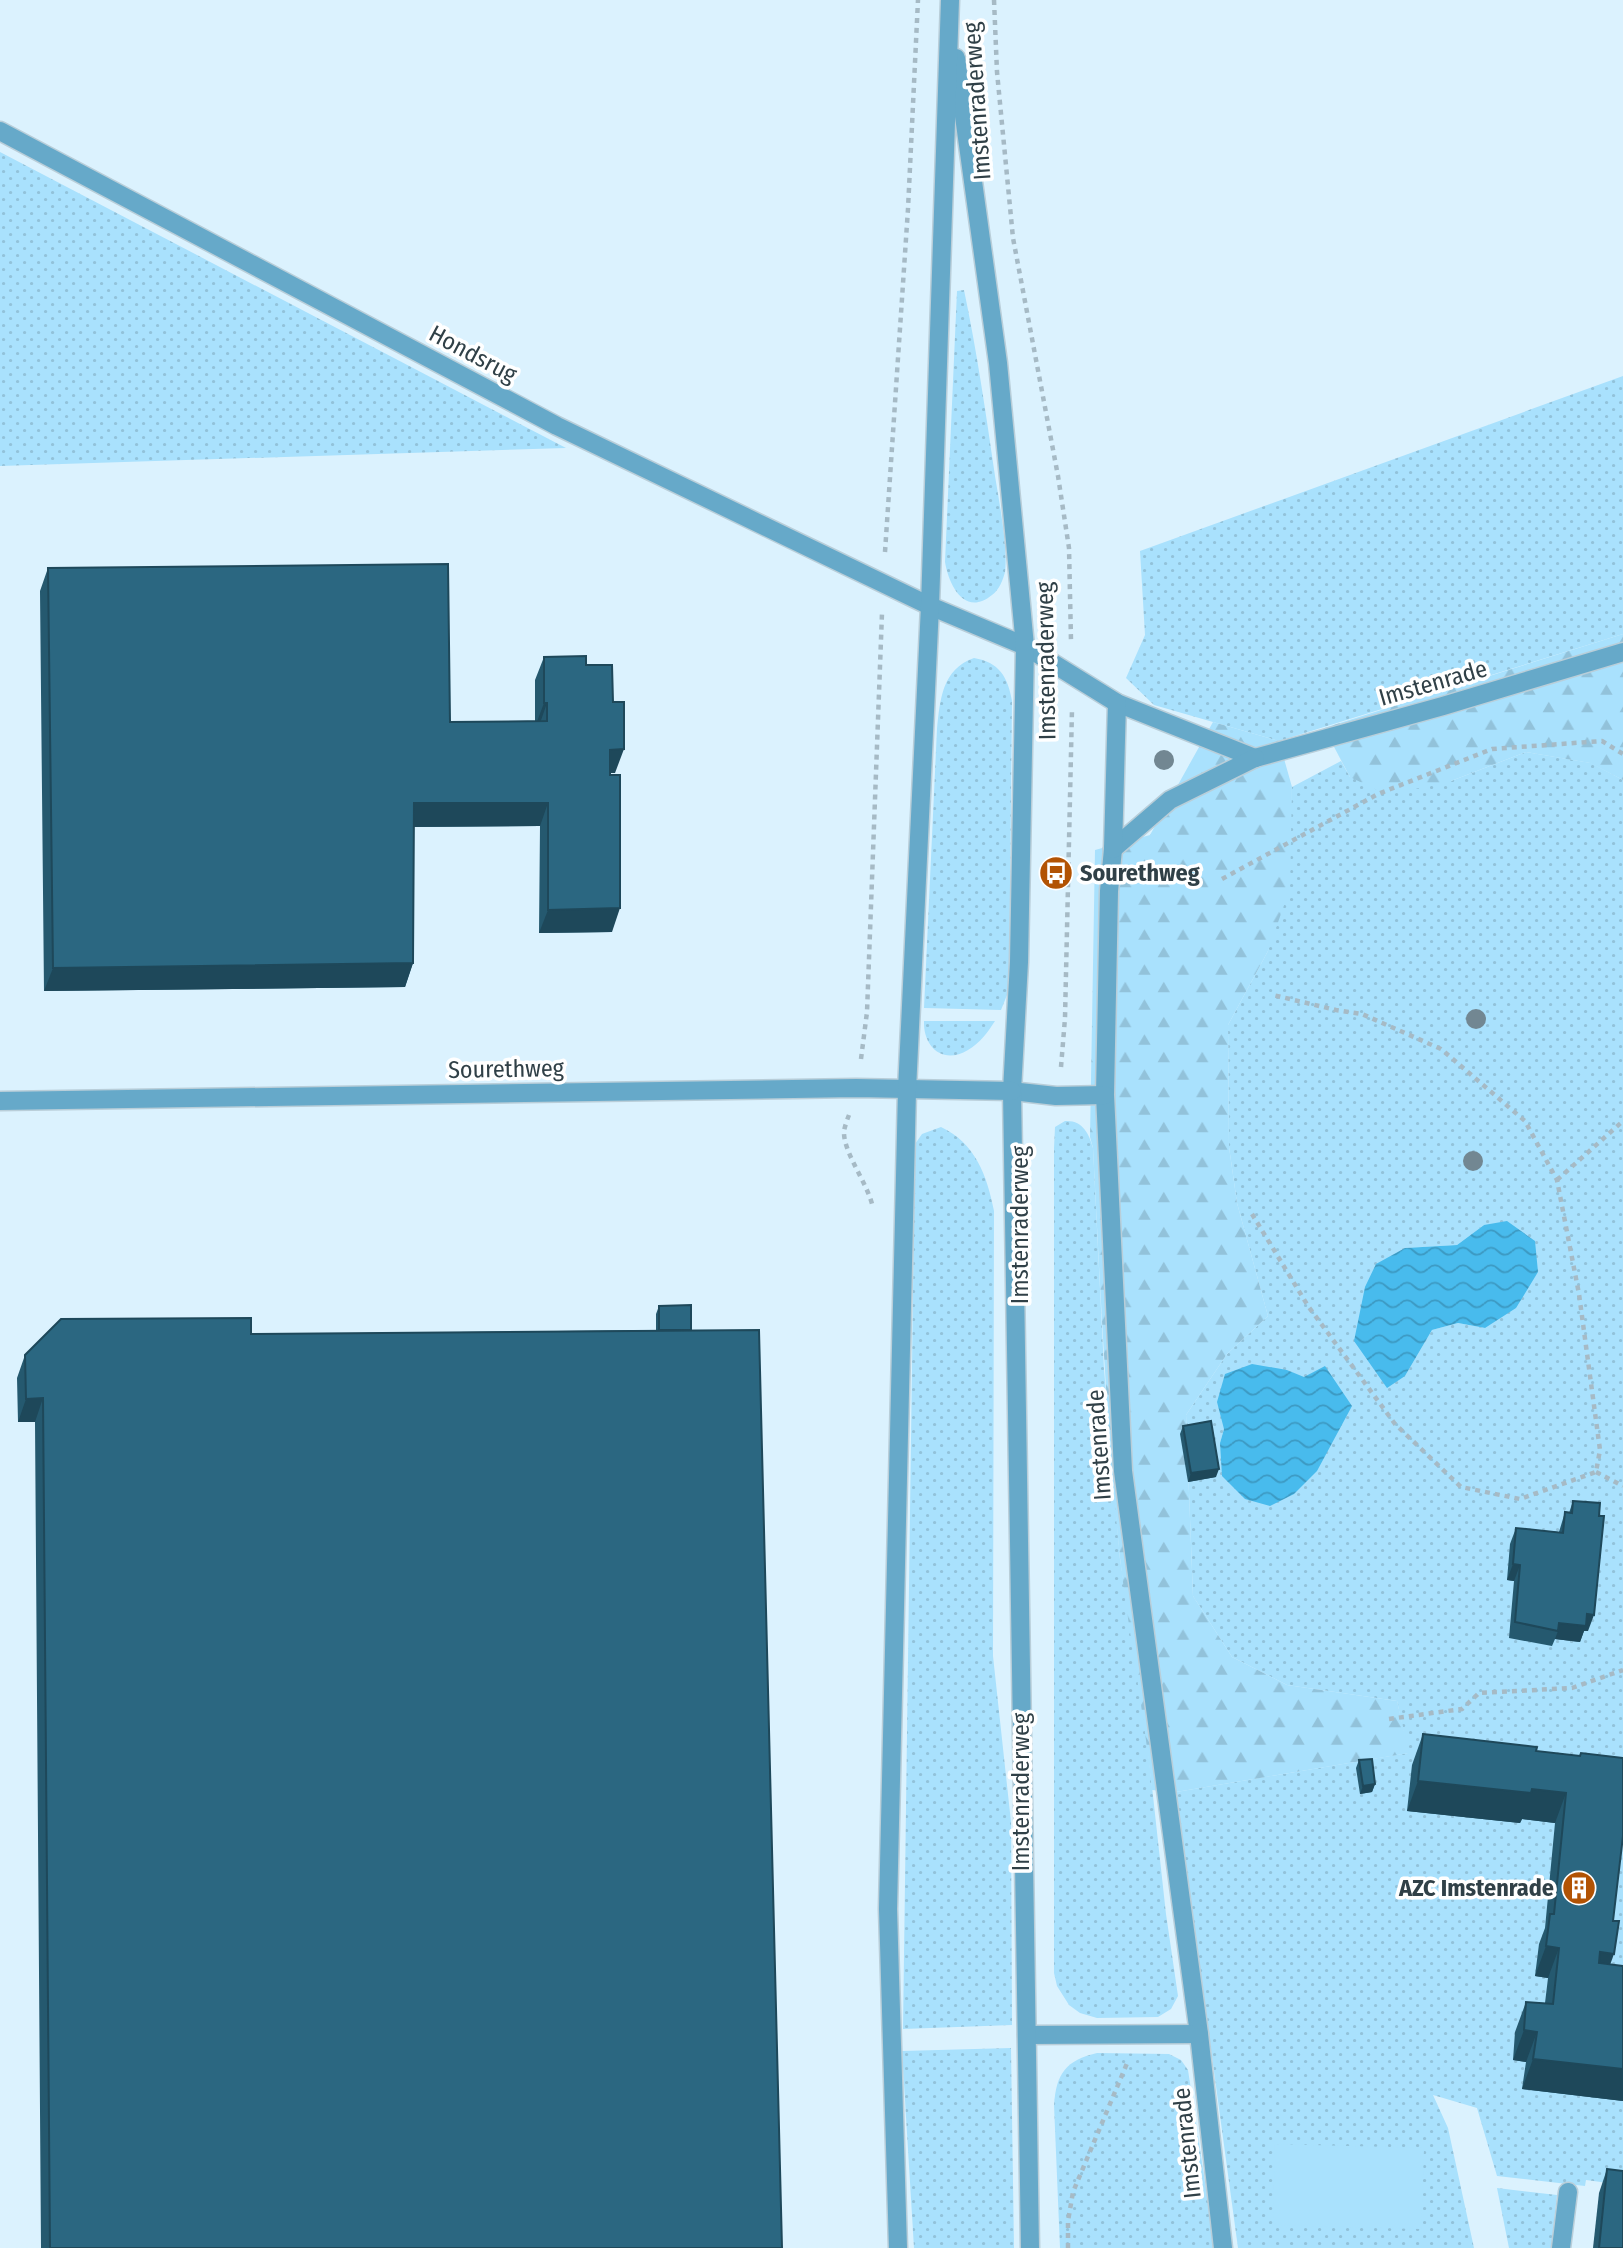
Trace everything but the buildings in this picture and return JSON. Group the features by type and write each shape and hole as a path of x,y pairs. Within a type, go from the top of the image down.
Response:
{"street":[{"name":"Imstenraderweg","path":"898,2248 888,1909 907,1090 930,606 949,5"},
{"name":"Imstenraderweg","path":"949,5 998,363 1025,646 1019,962 1012,1091 1030,2248"},
{"name":"Hondsrug","path":"0,131 557,426 883,584 1025,646"},
{"path":"1025,646 1117,703 1255,758"},
{"name":"Imstenrade","path":"1113,849 1170,800 1255,758 1623,652"},
{"name":"Imstenrade","path":"1117,703 1113,849 1108,891 1105,1095 1123,1471 1199,2034 1223,2248"},
{"name":"Sourethweg","path":"0,1101 856,1088 1012,1091 1056,1096 1105,1095"},
{"path":"1027,2035 1199,2034"},
{"path":"1561,2248 1568,2192"}],"path":[{"path":"867,1012 883,584 908,209 918,0"},
{"name":"Imstenraderweg","path":"994,0 997,72 1013,238 1069,548 1073,676 1065,1018 1063,1057 1056,1096"},
{"path":"1222,879 1378,794 1492,749 1602,741 1623,754"},
{"path":"1273,995 1362,1014 1441,1049 1525,1121 1557,1180 1579,1294 1600,1450 1596,1472"},
{"path":"1557,1180 1623,1121"},
{"path":"1252,1214 1307,1306 1395,1424 1461,1487 1520,1499 1596,1472 1623,1486"},
{"path":"1389,1719 1462,1709 1479,1693 1572,1688 1623,1670"},
{"path":"1068,2248 1068,2221 1073,2192 1125,2070 1135,2034"}],"green space":[{"path":"0,152 566,448 0,466"},
{"path":"964,290 981,383 1005,550 1005,572 999,588 982,601 974,603 966,601 955,589 945,562 957,291"},
{"path":"1623,376 1623,634 1279,741 1154,705 1126,678 1145,635 1140,551"},
{"path":"1623,634 1623,780 1590,763 1526,752 1451,781 1387,795 1350,777 1324,728"},
{"path":"974,658 990,663 1001,672 1012,701 1009,990 1001,1010 924,1008 940,707 949,678 963,663"},
{"path":"1213,722 1279,741 1292,787 1290,888 1268,951 1228,1025 1229,1147 1237,1203 1268,1316 1227,1354 1186,1415 1193,1596 1232,1657 1287,1685 1397,1701 1409,1753 1176,1792 1152,1790 1115,1507 1093,1148 1090,1137 1095,850 1150,835"},
{"path":"1526,752 1591,763 1623,780 1623,2185 1586,2180 1585,2186 1497,2176 1477,2108 1433,2095 1448,2128 1474,2248 1238,2248 1176,1792 1408,1753 1397,1701 1287,1685 1232,1657 1193,1596 1186,1415 1227,1354 1268,1316 1237,1203 1229,1147 1228,1025 1268,951 1290,819 1292,787 1341,761 1350,777 1451,781","holes":["1484,1225 1485,1328 1458,1323 1432,1330 1405,1376 1405,1248 1457,1245","1287,1370 1304,1378 1220,1443 1224,1429"]},
{"path":"924,1021 995,1021 972,1047 959,1054 950,1055 936,1051 931,1046"},
{"path":"1065,1121 1081,1125 1093,1148 1104,1369 1120,1559 1144,1714 1178,1996 1171,2009 1158,2017 1097,2018 1080,2013 1069,2005 1057,1986 1054,1973 1054,1148 1055,1127"},
{"path":"941,1127 963,1142 978,1162 988,1185 994,1211 993,1656 1011,1822 1012,2025 903,2029 915,1144 922,1134"},
{"path":"1011,2048 1014,2248 914,2248 902,2051"},
{"path":"1097,2053 1169,2054 1181,2060 1188,2070 1215,2248 1060,2248 1055,2094 1060,2077 1070,2064"},
{"path":"1275,2144 1424,2148 1421,2229 1273,2225"},
{"path":"1497,2188 1557,2195 1551,2248 1509,2248"}],"water":[{"path":"1507,1221 1535,1241 1538,1272 1516,1308 1485,1328 1458,1323 1432,1330 1405,1376 1387,1388 1354,1341 1365,1287 1376,1264 1405,1248 1457,1245 1484,1225"},
{"path":"1252,1364 1287,1370 1304,1377 1325,1366 1352,1406 1317,1471 1294,1494 1270,1506 1245,1499 1222,1476 1220,1443 1224,1429 1217,1402 1225,1374"}],"place":[{"name":"Sourethweg","path":"1056,873"},
{"name":"AZC Imstenrade","path":"1579,1888"}]}
